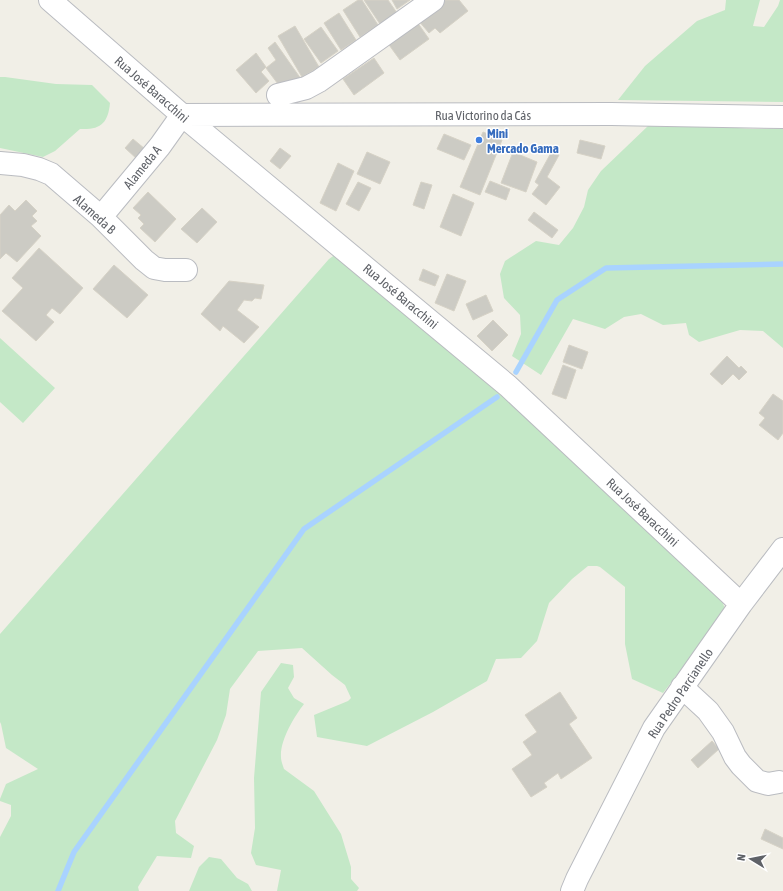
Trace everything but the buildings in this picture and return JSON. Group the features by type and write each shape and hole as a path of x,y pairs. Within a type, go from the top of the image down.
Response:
{"street":[{"name":"Rua José Baracchini","path":"50,0 182,115 508,386 741,604"},
{"path":"278,95 306,88 319,81 433,0"},
{"path":"319,81 321,115"},
{"name":"Rua Victorino da Cás","path":"182,115 611,114 783,117"},
{"name":"Alameda A","path":"101,217 160,146 182,115"},
{"name":"Alameda B","path":"0,163 23,164 39,168 51,174 101,217 154,268 165,270 186,270"},
{"name":"Rua Pedro Parcianello","path":"572,891 654,728 741,604 783,549"},
{"path":"682,687 708,711 723,732 738,761 757,781 768,784 779,782"}],"green space":[{"path":"726,0 760,0 753,26 764,27 778,6 780,0 783,0 783,102 618,100 645,66 697,21 725,10"},
{"path":"0,77 56,84 92,85 110,103 107,116 102,124 93,128 80,129 55,151 43,157 0,148"},
{"path":"648,126 783,129 783,348 763,331 740,330 699,342 689,335 686,323 663,325 641,314 624,317 605,329 573,319 541,375 512,356 521,334 520,315 504,298 500,274 505,261 536,241 559,245 573,228 584,207 588,190 601,171"},
{"path":"336,254 407,306 719,594 726,611 663,693 632,679 625,644 625,587 600,567 588,566 572,579 549,603 537,641 521,658 496,659 487,681 433,712 367,746 317,737 314,715 348,701 351,698 345,685 302,648 258,651 230,689 226,715 217,740 175,821 176,833 194,846 191,858 157,856 138,887 139,891 0,891 0,837 11,816 11,805 0,801 0,799 6,784 38,769 6,748 0,722 0,634 329,259"},
{"path":"0,338 55,388 23,423 0,402"},
{"path":"281,663 293,665 294,677 288,688 294,698 304,704 296,715 285,736 281,750 281,759 284,769 314,791 341,834 351,867 351,879 359,888 357,891 277,891 281,870 256,865 251,853 255,828 254,778 261,692"},
{"path":"209,857 221,859 237,878 248,884 252,891 189,891 199,867"}],"waterway":[{"path":"516,372 557,300 606,268 783,264"},
{"path":"58,891 74,852 304,529 497,397"}],"place":[{"name":"Mini Mercado Gama","path":"479,140"}]}
